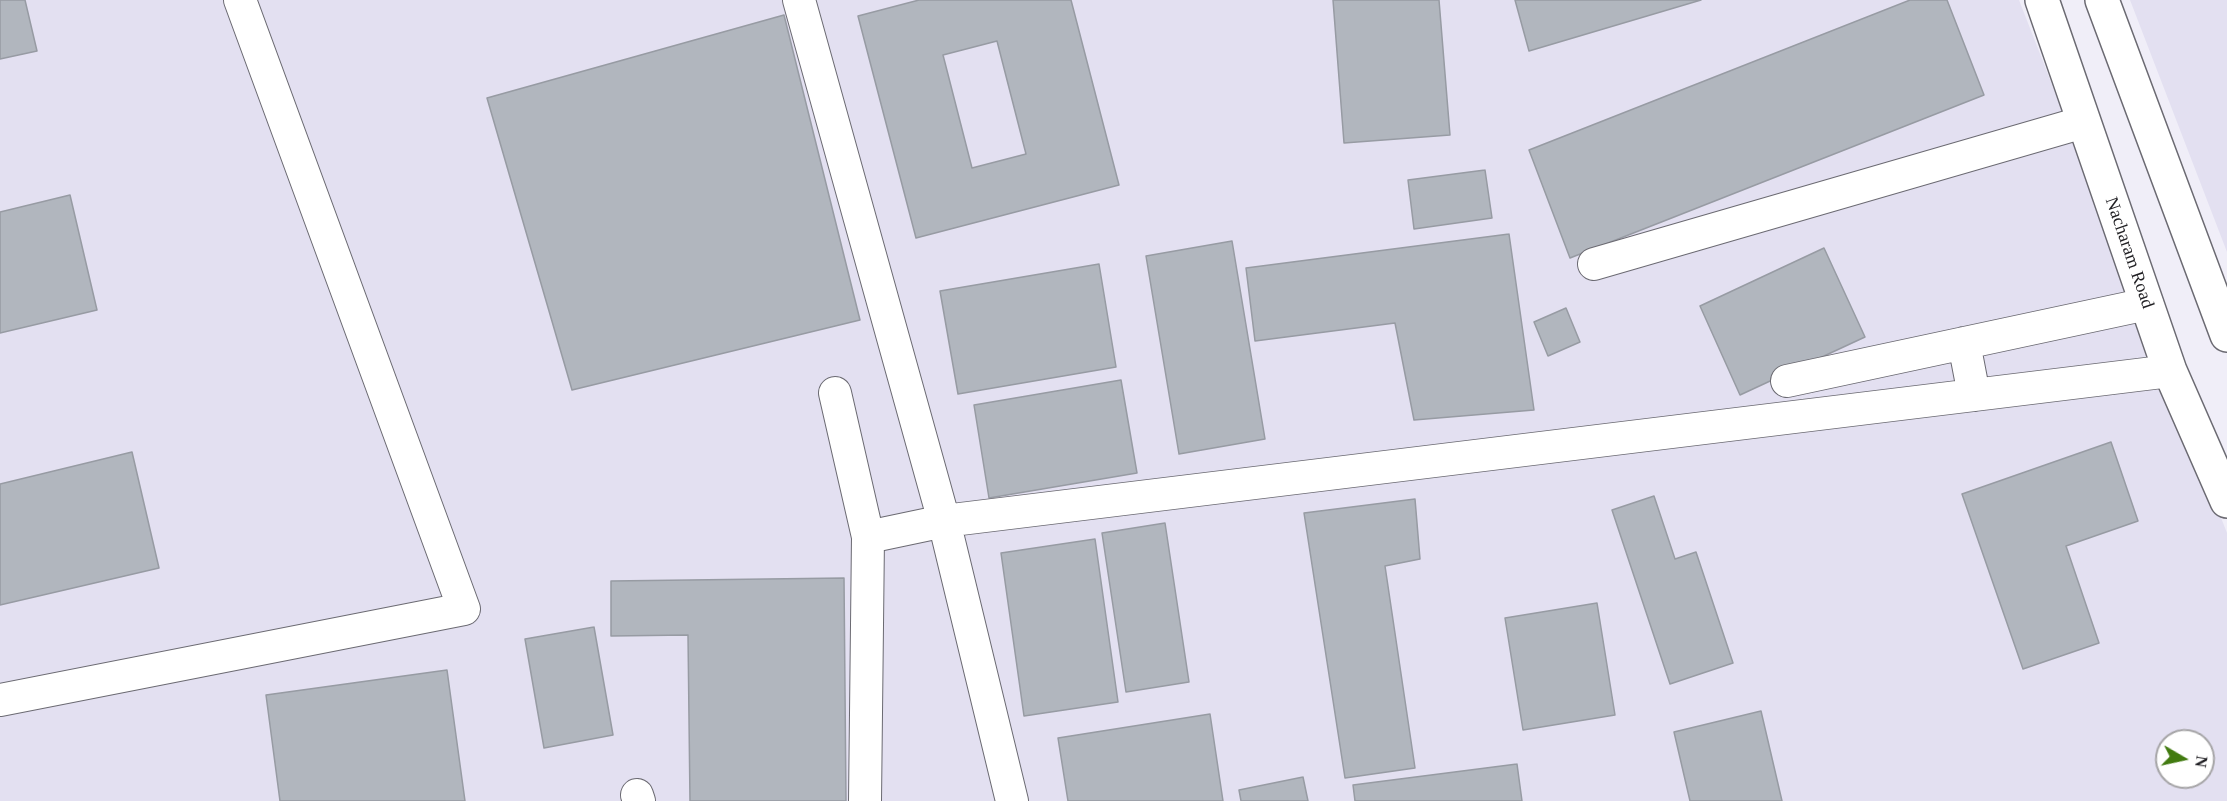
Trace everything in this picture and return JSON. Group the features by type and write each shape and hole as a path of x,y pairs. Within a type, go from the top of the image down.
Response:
{"main road":[{"name":"Nacharam Road","path":"2042,0 2170,371 2227,501"},
{"path":"2102,0 2227,335"}],"lane":[{"path":"0,700 464,609 240,0"},
{"path":"799,0 944,521 1012,801"},
{"path":"1594,264 2084,122"},
{"path":"1787,381 2147,304"},
{"path":"1964,344 1974,395"},
{"path":"868,537 944,521 2170,371"},
{"path":"834,393 868,537 865,801"}],"shaded area":[{"path":"0,0 2019,0 2227,533 2227,801 0,801"},
{"path":"2130,0 2227,0 2227,252"}],"building":[{"path":"0,0 25,0 37,51 0,59"},
{"path":"919,0 1071,0 1119,185 916,238 858,16","holes":["997,41 1026,154 972,168 943,55"]},
{"path":"1333,0 1439,0 1450,135 1344,143"},
{"path":"1515,0 1701,0 1529,51"},
{"path":"1910,0 1947,0 1984,95 1570,258 1529,150"},
{"path":"784,15 860,320 572,390 487,98"},
{"path":"1485,170 1492,218 1414,229 1408,180"},
{"path":"70,195 97,310 0,333 0,212"},
{"path":"1509,234 1534,410 1414,420 1395,323 1255,341 1246,268"},
{"path":"1232,241 1265,439 1179,454 1146,256"},
{"path":"1824,248 1865,337 1740,395 1700,306"},
{"path":"1099,264 1116,367 958,394 940,291"},
{"path":"1566,308 1580,342 1548,356 1534,322"},
{"path":"1121,380 1137,473 989,498 974,405"},
{"path":"2111,442 2138,521 2066,546 2099,643 2023,669 1962,494"},
{"path":"132,452 159,568 0,605 0,484"},
{"path":"1654,496 1675,559 1696,552 1733,663 1670,684 1612,510"},
{"path":"1415,499 1420,559 1385,566 1415,768 1345,778 1304,513"},
{"path":"1165,523 1189,682 1126,692 1102,533"},
{"path":"1095,539 1118,702 1024,716 1001,553"},
{"path":"844,578 846,801 690,801 688,635 611,636 611,581"},
{"path":"1597,603 1615,715 1523,730 1505,618"},
{"path":"594,627 613,735 544,748 525,639"},
{"path":"447,670 465,801 280,801 266,695"},
{"path":"1761,711 1782,801 1690,801 1674,732"},
{"path":"1210,714 1223,801 1068,801 1058,738"},
{"path":"1517,764 1522,801 1355,801 1353,785"},
{"path":"1303,777 1308,801 1241,801 1239,790"}]}
